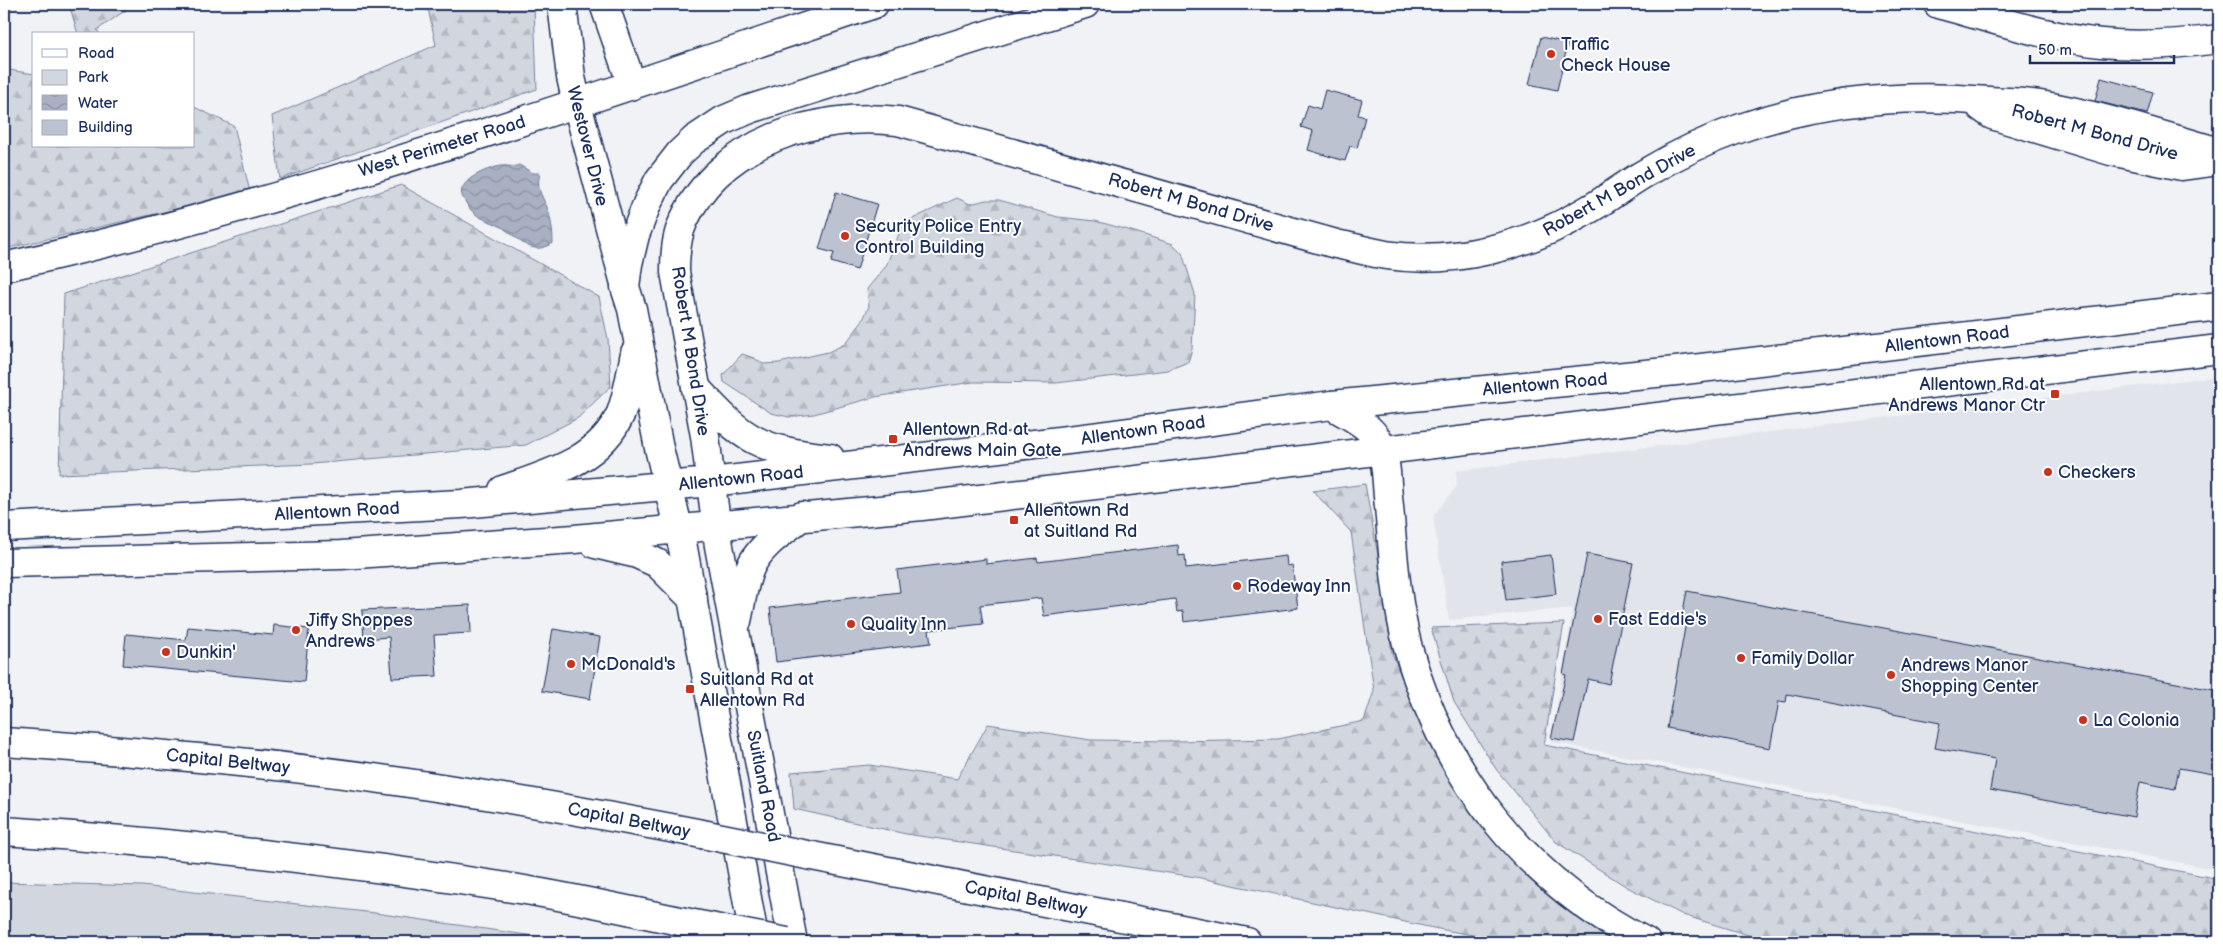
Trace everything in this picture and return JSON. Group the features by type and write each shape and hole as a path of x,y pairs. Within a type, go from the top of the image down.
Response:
{"main road":[{"name":"Westover Drive","path":"562,4 571,76 577,104 626,287"},
{"path":"604,4 632,85"},
{"name":"West Perimeter Road","path":"4,266 94,246 269,200 577,104 874,4"},
{"path":"668,486 626,287 628,264 647,204 659,180 680,152 710,128 750,109 1085,4"},
{"path":"1938,4 2062,36 2101,43 2179,44 2219,39"},
{"name":"Robert M Bond Drive","path":"1972,99 1990,90 2039,92 2079,99 2191,131 2219,146"},
{"name":"Robert M Bond Drive","path":"711,482 705,436 675,272 676,248 683,221 709,180 746,151 768,140 838,120 871,117 907,123 1344,246 1387,255 1454,256 1486,251 1540,234 1588,210 1648,171 1739,128 1767,120 1858,101 1938,97 2038,104 2219,152"},
{"name":"Robert M Bond Drive","path":"1972,99 2188,156 2219,157"},
{"name":"Robert M Bond Drive","path":"1972,99 1992,115 2111,151 2182,166 2219,161"},
{"name":"Allentown Road","path":"11,527 461,504 711,482 1101,436 1332,405 1696,369 2219,306"},
{"path":"461,504 554,472 584,457 595,449 606,438 620,414 628,390 638,339"},
{"path":"11,527 12,563 341,555 574,539 716,524 922,506 1382,452 2219,349"},
{"path":"696,387 728,421 759,444 789,453 871,464"},
{"path":"1332,405 1354,418 1372,433 1382,452 1402,620 1427,705 1454,762 1471,788 1507,835 1545,874 1587,907 1646,942"},
{"name":"Suitland Road","path":"711,482 716,524 735,632 793,942"},
{"name":"Suitland Road","path":"668,486 693,599 756,942"},
{"path":"735,632 747,579 756,557 763,548 802,516"},
{"path":"574,539 647,558 664,570 693,599"},
{"name":"Capital Beltway","path":"4,742 238,761 378,778 542,803 1247,942"},
{"path":"4,831 225,849 374,868 521,890 787,942"}],"shaded area":[{"name":"Andrews Manor Shopping Center","path":"2219,376 2219,870 1551,742 1573,608 1449,620 1433,516 1457,486 1456,471"}],"green space":[{"path":"69,4 125,4 126,10 97,30 98,32 77,32"},
{"path":"427,4 534,4 537,89 280,179 272,116 436,45"},
{"path":"2082,4 2213,4 2121,9"},
{"path":"9,70 32,74 32,148 195,148 195,107 234,126 250,192 4,249 4,77"},
{"path":"401,185 599,297 608,339 611,386 578,418 526,445 312,464 59,474 64,294"},
{"path":"957,198 970,204 986,200 999,200 1058,217 1095,221 1173,244 1182,253 1195,294 1192,349 1188,362 1168,370 1056,383 973,382 875,397 814,414 789,417 771,413 724,382 723,375 742,354 754,358 763,364 779,363 828,352 845,344 862,322 869,306 867,289 886,266 901,229 908,221"},
{"path":"1365,484 1380,567 1392,653 1420,723 1455,787 1527,869 1619,942 1512,942 1433,928 1196,877 906,834 794,809 791,772 869,765 957,779 988,724 1091,740 1176,741 1278,739 1364,721 1374,691 1351,532 1313,491"},
{"path":"1564,623 1544,745 2219,879 2219,942 1771,942 1683,915 1627,887 1556,842 1496,769 1454,702 1431,628"},
{"path":"4,882 142,886 375,913 561,940 560,942 4,942"}],"water":[{"path":"519,165 533,173 540,173 539,187 551,220 553,234 553,243 545,247 534,248 527,246 501,226 475,214 462,196 461,191 465,184 479,173 501,166"}],"building":[{"name":"Traffic Check House","path":"1541,37 1568,43 1557,90 1529,84"},
{"path":"2101,78 2153,92 2147,114 2095,101"},
{"path":"1325,90 1362,100 1358,115 1365,117 1357,148 1350,146 1345,161 1308,150 1313,131 1301,127 1308,105 1320,109"},
{"name":"Security Police Entry Control Building","path":"836,192 877,204 857,270 831,262 834,253 819,249"},
{"path":"1178,545 1179,556 1185,555 1186,568 1286,556 1287,566 1292,565 1298,608 1184,622 1183,611 1177,612 1175,599 1044,616 1041,598 980,605 983,624 929,630 931,643 776,662 770,608 900,592 897,570 986,559 986,564 1037,558 1038,562"},
{"name":"Fast Eddie's","path":"1587,554 1633,563 1609,684 1588,679 1574,742 1551,738 1566,675 1563,674"},
{"path":"1551,555 1556,594 1506,600 1501,561"},
{"path":"1687,591 2219,691 2219,775 2179,768 2175,789 2140,782 2134,817 1990,790 1995,759 1935,748 1940,723 1787,694 1786,702 1779,701 1770,748 1667,728 1686,622 1681,621"},
{"path":"470,605 471,633 434,635 437,676 392,678 389,637 364,639 362,610"},
{"path":"274,625 309,629 304,682 123,665 126,634 186,640 188,627 273,635"},
{"name":"McDonald's","path":"553,629 600,637 590,699 542,691"}],"place":[{"name":"Traffic Check House","path":"1551,54"},
{"name":"Security Police Entry Control Building","path":"845,236"},
{"name":"Allentown Rd at Andrews Manor Ctr","path":"2055,394"},
{"name":"Allentown Rd at Andrews Main Gate","path":"893,439"},
{"name":"Checkers","path":"2048,472"},
{"name":"Allentown Rd at Suitland Rd","path":"1014,520"},
{"name":"Rodeway Inn","path":"1237,586"},
{"name":"Fast Eddie's","path":"1598,619"},
{"name":"Quality Inn","path":"851,624"},
{"name":"Jiffy Shoppes Andrews","path":"296,630"},
{"name":"Dunkin'","path":"166,652"},
{"name":"Family Dollar","path":"1741,658"},
{"name":"McDonald's","path":"571,664"},
{"name":"Andrews Manor Shopping Center","path":"1891,675"},
{"name":"Suitland Rd at Allentown Rd","path":"690,689"},
{"name":"La Colonia","path":"2083,720"}]}
